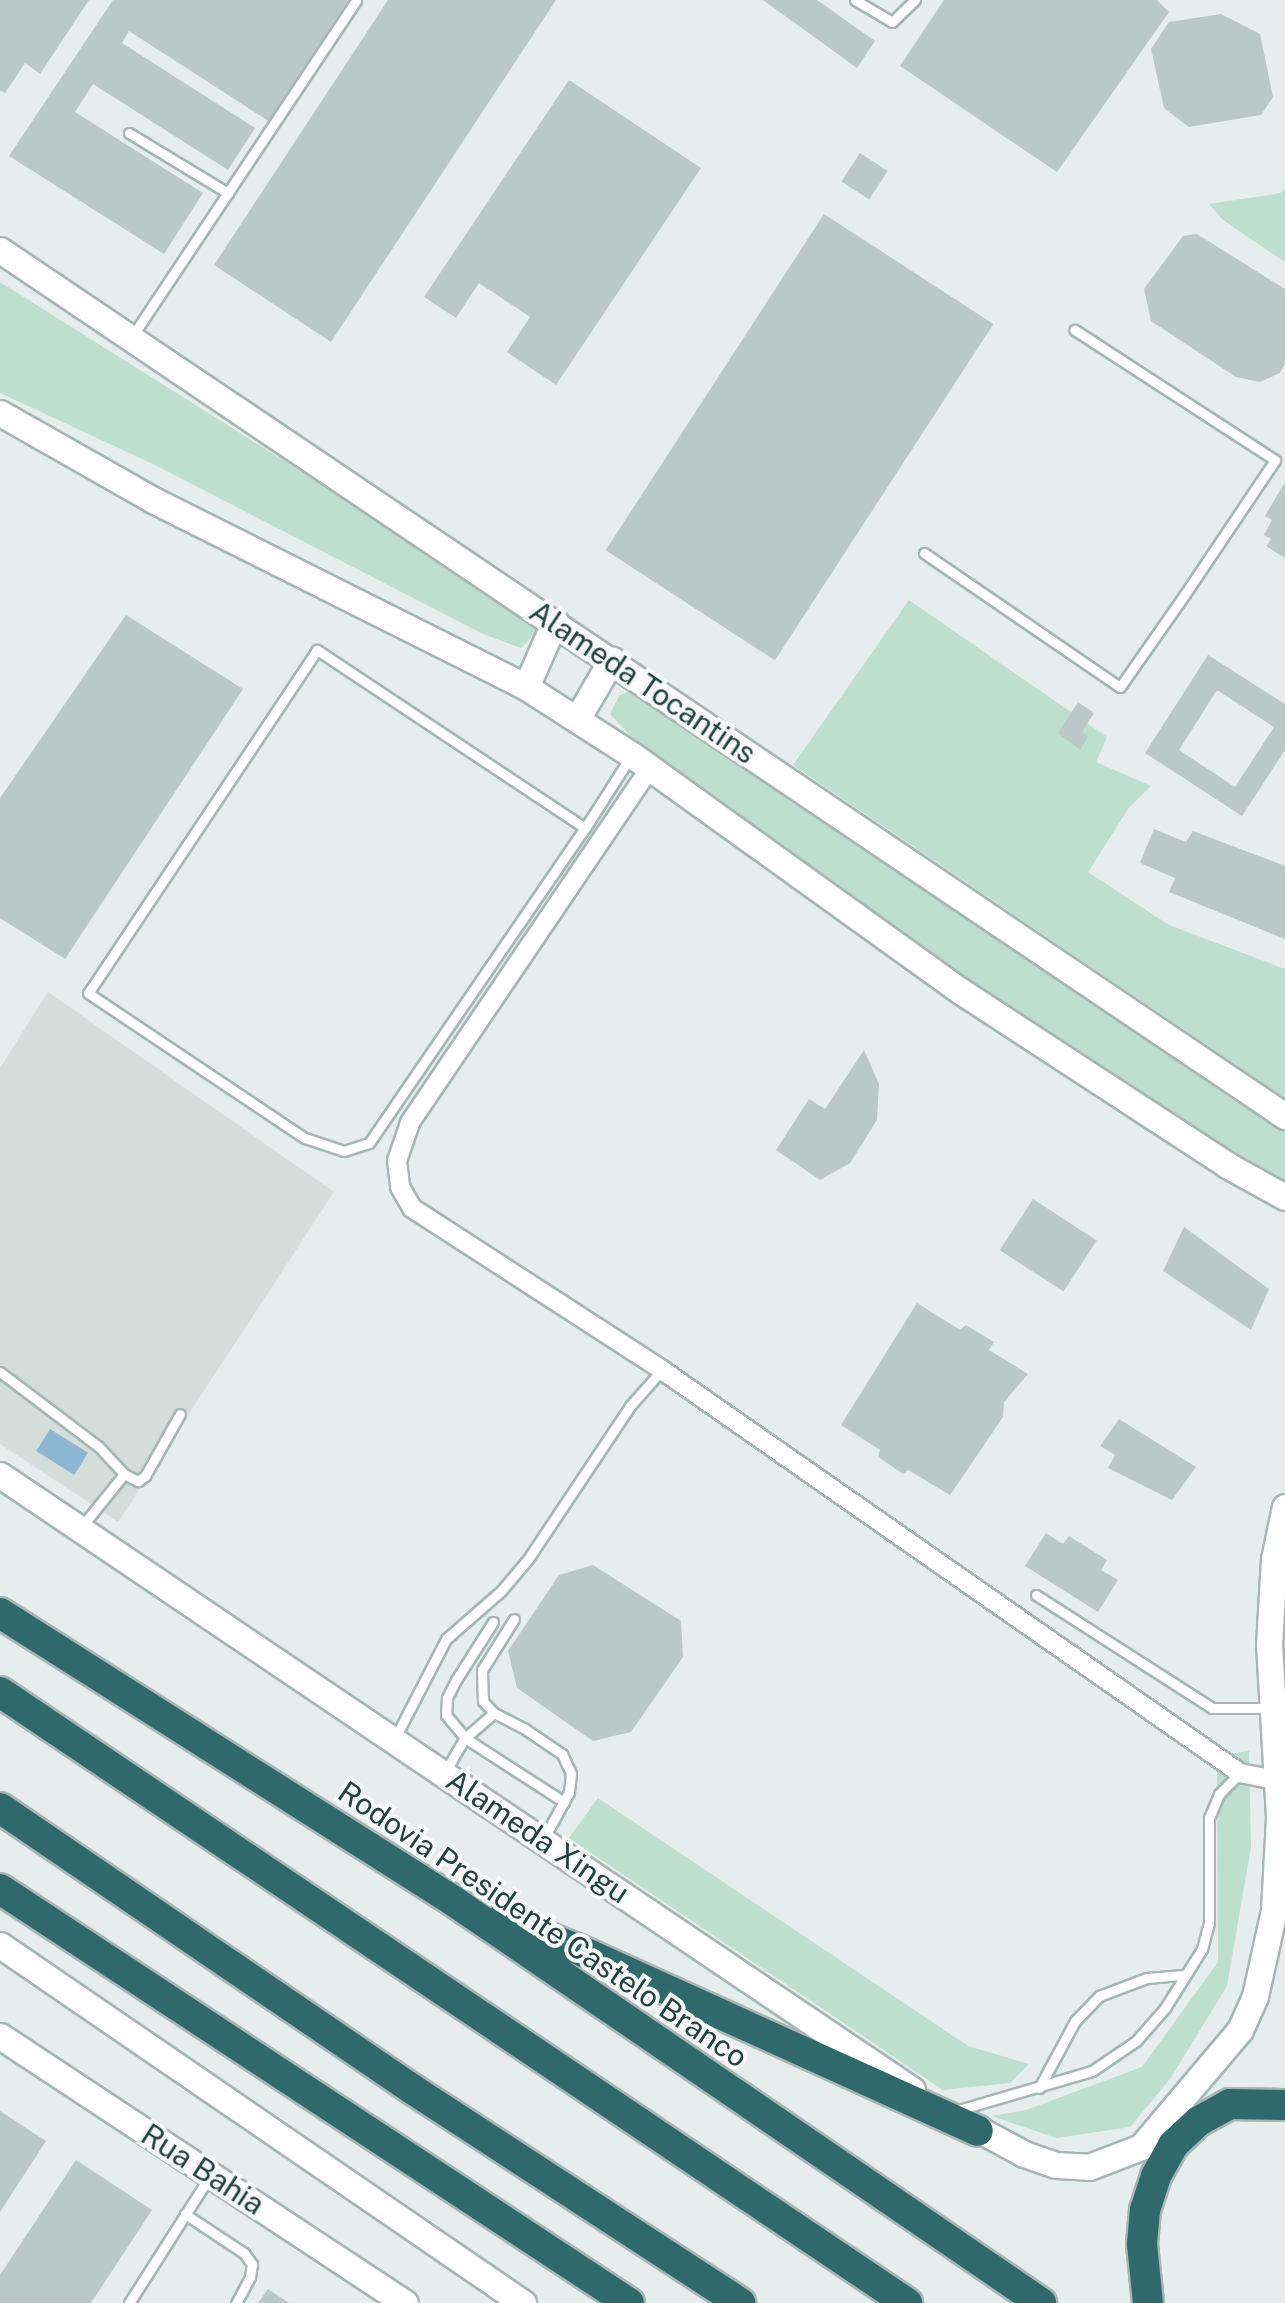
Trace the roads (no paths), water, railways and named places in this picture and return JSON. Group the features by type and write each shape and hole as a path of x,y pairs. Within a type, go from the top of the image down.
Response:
{"highway":[{"name":"Rodovia Presidente Castelo Branco","path":"0,1613 452,1900 1041,2303"},
{"path":"0,1692 907,2303"},
{"path":"0,1808 412,2088 740,2303"},
{"path":"0,1890 629,2303"},
{"path":"452,1900 577,1948 978,2130"},
{"path":"1148,2303 1142,2244 1145,2210 1156,2176 1173,2146 1199,2121 1230,2104 1264,2101 1285,2105"}],"main road":[{"name":"Alameda Tocantins","path":"0,250 1285,1116"},
{"path":"0,413 153,500 526,687 640,762 959,990 1227,1165 1285,1197"},
{"path":"526,687 555,621"},
{"path":"577,719 612,659"},
{"name":"Alameda Xingu","path":"0,1475 544,1838 808,2022 948,2113 1056,2165 1089,2168 1141,2147 1240,2030 1266,1956 1282,1824"},
{"path":"1282,1824 1270,1708 1274,1559 1285,1507"},
{"path":"0,1945 523,2303"},
{"name":"Rua Bahia","path":"0,2036 405,2303"}],"street":[{"path":"640,762 410,1123 398,1161 400,1186 412,1208 662,1370 1240,1773 1276,1780"}],"lane":[{"path":"132,337 356,0"},
{"path":"855,0 892,22 915,0"},
{"path":"129,133 228,192"},
{"path":"924,554 1120,686 1186,594 1275,460 1076,330"},
{"path":"585,828 317,650 88,993 305,1138 344,1151 369,1142 585,828 640,762"},
{"path":"395,1739 446,1639 469,1614 501,1591 528,1559 630,1406 662,1370"},
{"path":"0,1372 99,1447 124,1474 138,1480 145,1476 180,1414"},
{"path":"81,1529 124,1474"},
{"path":"1036,1595 1212,1708 1270,1708"},
{"path":"514,1619 482,1670 483,1701 494,1713 562,1754 571,1773 564,1802 544,1838"},
{"path":"493,1622 447,1698 446,1714 465,1738 564,1802"},
{"path":"445,1772 465,1738 494,1713"},
{"path":"948,2113 1092,2071 1136,2040 1166,2008 1202,1949 1209,1923 1209,1818 1219,1794 1240,1773"},
{"path":"1039,2088 1075,2020 1099,1996 1148,1978 1183,1975"},
{"path":"129,2303 211,2174"},
{"path":"185,2214 244,2253 252,2264 250,2277 236,2303"}],"water":[{"path":"50,1429 88,1453 74,1475 36,1451"}]}
